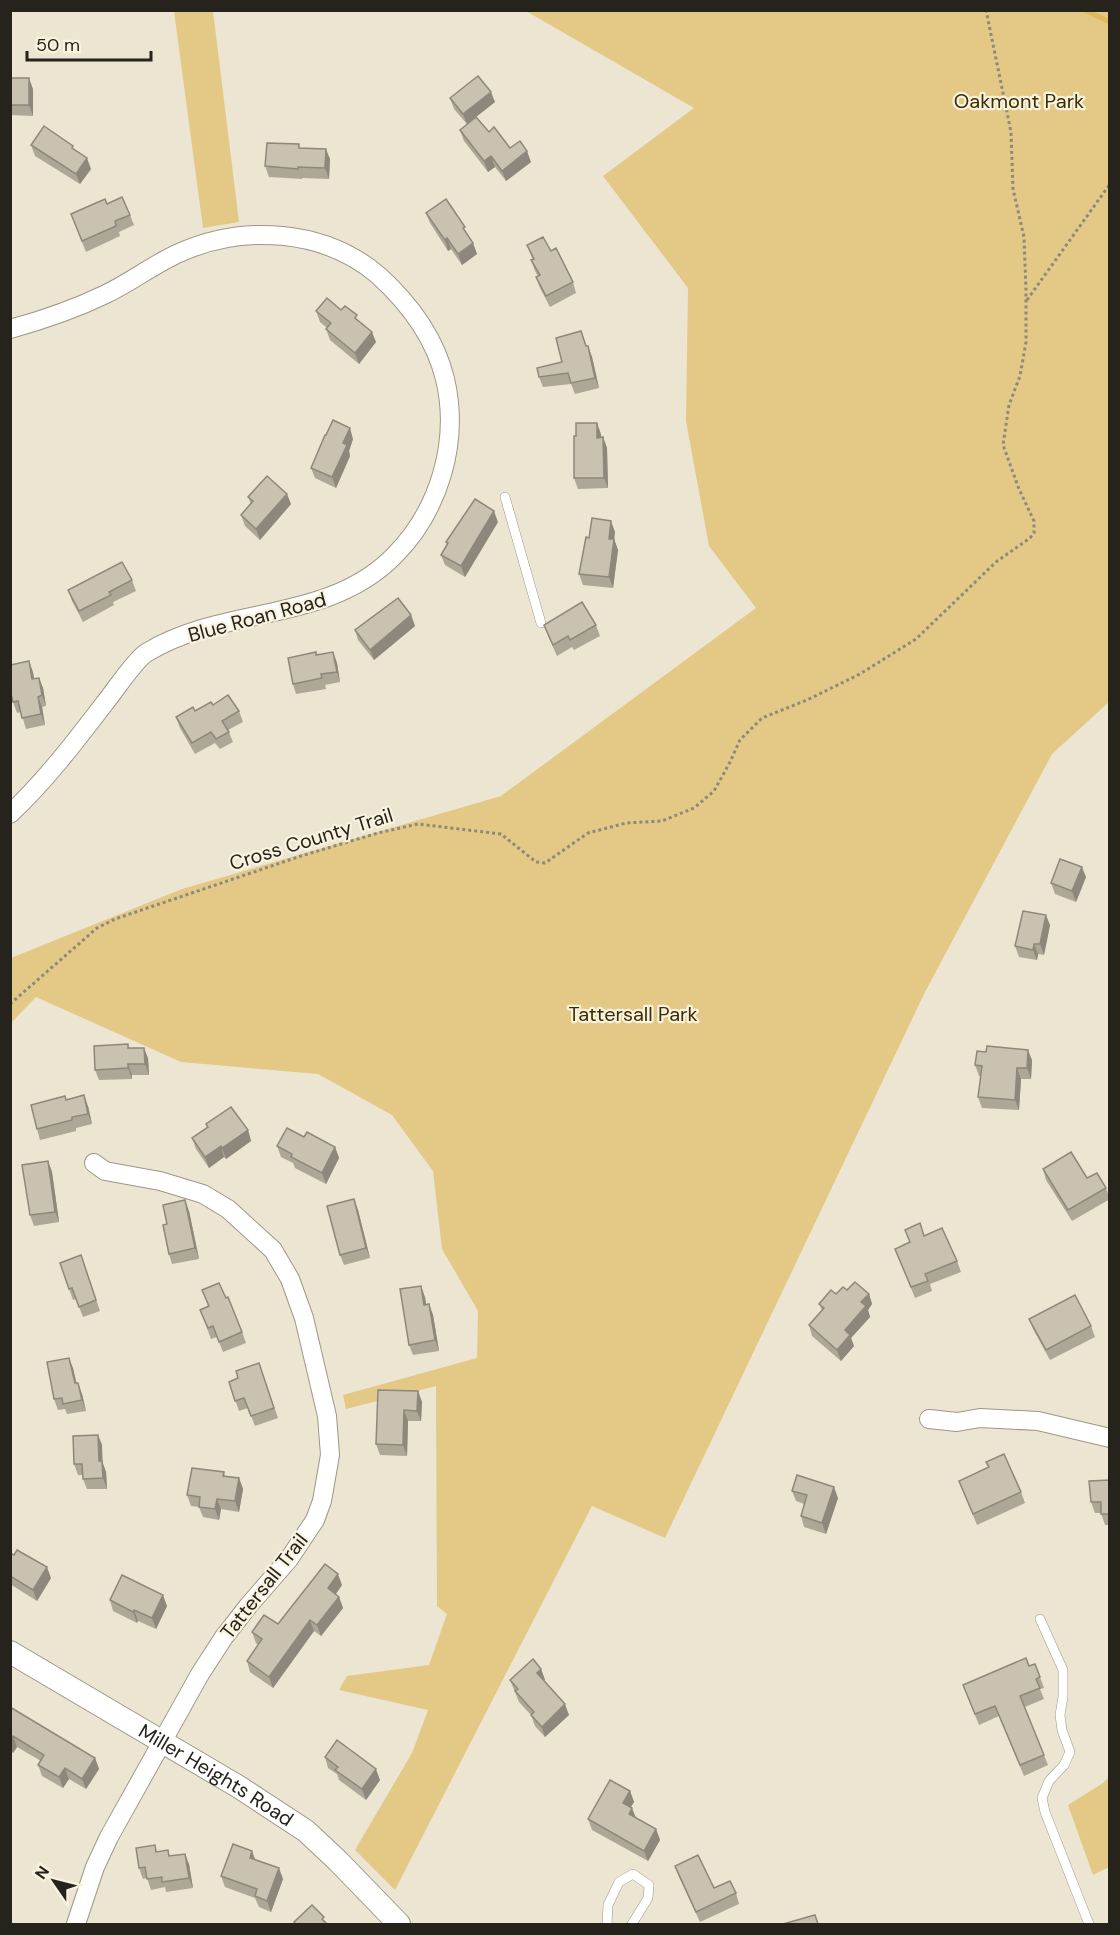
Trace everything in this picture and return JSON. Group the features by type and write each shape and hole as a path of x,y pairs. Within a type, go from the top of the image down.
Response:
{"street":[{"name":"Blue Roan Road","path":"10,329 80,306 191,248 236,236 298,237 314,241 359,261 397,294 418,320 436,350 446,384 450,420 444,471 438,490 426,514 408,541 392,559 374,574 346,591 323,601 214,625 180,637 143,655 74,743 10,814"},
{"name":"Tattersall Trail","path":"76,1924 95,1867 108,1837 200,1674 224,1637 289,1559 315,1520 329,1472 330,1455 327,1416 321,1383 296,1290 268,1245 228,1209 203,1194 160,1181 105,1171 94,1163"},
{"path":"929,1419 957,1422 980,1418 1038,1421 1110,1438"},
{"name":"Miller Heights Road","path":"10,1652 240,1787 306,1831 399,1924"}],"lane":[{"path":"505,497 541,623"},
{"path":"1040,1619 1063,1670 1064,1698 1060,1715 1062,1731 1070,1752 1064,1764 1049,1781 1042,1798 1045,1812 1089,1924"},
{"path":"607,1924 608,1905 619,1882 633,1874 649,1885 648,1898 632,1924"}],"path":[{"name":"Cross County Trail","path":"10,1004 97,928 115,919 252,872 378,833 418,824 501,834 536,862 545,863 588,832 626,823 662,821 694,808 714,791 740,740 762,718 807,700 860,674 916,639 996,562 1030,538 1034,533 1034,521 1002,445 1009,405 1020,376 1026,342 1024,237 1013,189 1011,132 986,10"},
{"path":"1026,301 1110,184"}],"green space":[{"path":"174,11 213,11 239,222 203,228"},
{"name":"Tattersall Park","path":"526,11 1109,11 1109,702 1052,754 925,992 665,1538 592,1506 395,1890 355,1850 412,1753 428,1710 339,1690 347,1676 429,1665 447,1614 437,1606 436,1386 346,1409 343,1395 477,1358 478,1311 442,1249 433,1171 392,1115 318,1074 181,1062 36,997 11,1023 11,958 182,889 501,796 756,608 709,546 686,421 688,288 603,176 694,108"},
{"path":"1109,1777 1109,1867 1093,1875 1068,1805"}],"building":[{"path":"478,76 491,92 463,114 450,98"},
{"path":"10,78 29,78 29,105 10,105"},
{"path":"476,117 489,132 494,127 510,148 520,141 527,151 502,171 491,156 484,161 460,130"},
{"path":"44,126 87,158 76,174 31,145"},
{"path":"267,143 299,144 299,148 326,149 325,168 298,167 298,169 265,166"},
{"path":"122,197 130,215 115,221 116,226 82,241 71,214 105,199 107,204"},
{"path":"446,199 473,243 458,254 426,213"},
{"path":"543,237 551,251 556,248 573,282 546,296 536,277 540,275 531,260 534,259 527,245"},
{"path":"327,298 341,310 345,306 357,315 355,318 372,332 355,353 326,329 331,323 316,311"},
{"path":"581,331 586,346 588,346 595,378 571,383 568,373 539,377 537,368 562,362 556,338"},
{"path":"333,420 350,428 343,443 347,445 332,477 311,468"},
{"path":"576,423 597,423 597,438 603,437 604,478 574,478"},
{"path":"267,476 287,494 256,529 241,515 253,501 248,497"},
{"path":"475,499 494,511 461,566 441,555 448,543 446,542"},
{"path":"592,518 611,521 609,539 614,539 609,577 579,574"},
{"path":"122,562 132,580 109,592 111,595 79,611 68,590"},
{"path":"398,598 411,615 370,650 355,630"},
{"path":"582,602 596,625 570,640 568,636 553,645 544,625"},
{"path":"316,652 316,655 333,652 337,672 321,674 322,678 293,684 288,658"},
{"path":"29,661 32,679 39,678 42,695 38,697 41,714 22,718 18,701 13,702 10,690 10,665"},
{"path":"228,695 239,711 222,721 229,732 216,739 211,732 192,743 176,717 193,707 195,711 211,702 213,705"},
{"path":"1060,859 1082,867 1072,891 1051,883"},
{"path":"1023,911 1046,915 1040,944 1034,944 1033,950 1015,946"},
{"path":"128,1044 128,1048 144,1048 145,1064 128,1064 128,1068 95,1070 94,1046"},
{"path":"987,1046 1028,1050 1027,1068 1017,1068 1015,1100 978,1097 982,1066 975,1065 977,1051 986,1052"},
{"path":"84,1095 88,1114 37,1129 31,1105 65,1096 66,1100"},
{"path":"231,1107 248,1130 205,1157 192,1138 208,1127 206,1124"},
{"path":"287,1128 304,1137 307,1132 335,1147 322,1173 291,1157 292,1154 277,1146"},
{"path":"1071,1152 1087,1178 1097,1173 1106,1188 1068,1210 1043,1169"},
{"path":"48,1161 55,1212 30,1215 22,1165"},
{"path":"354,1199 366,1248 340,1255 327,1206"},
{"path":"185,1200 195,1248 169,1254 163,1225 167,1224 163,1205"},
{"path":"920,1223 924,1236 942,1228 957,1261 925,1274 928,1281 911,1287 895,1249 910,1242 905,1230"},
{"path":"81,1255 96,1300 79,1307 72,1288 69,1289 60,1263"},
{"path":"855,1282 869,1294 861,1302 866,1306 845,1330 850,1335 837,1350 809,1325 824,1308 819,1304 831,1290 836,1294 843,1287 847,1290"},
{"path":"219,1283 226,1298 228,1297 242,1332 219,1342 213,1326 208,1328 200,1310 209,1306 202,1290"},
{"path":"421,1286 424,1305 429,1304 435,1340 409,1345 400,1289"},
{"path":"1075,1295 1091,1326 1046,1350 1029,1319"},
{"path":"69,1358 82,1400 63,1404 62,1398 54,1399 47,1362"},
{"path":"259,1363 274,1408 251,1416 244,1398 235,1401 229,1382 238,1378 236,1371"},
{"path":"378,1390 418,1391 417,1411 404,1410 403,1445 376,1444"},
{"path":"98,1435 99,1461 102,1461 103,1478 83,1479 82,1464 74,1464 73,1436"},
{"path":"1004,1454 1021,1492 973,1514 959,1481 989,1467 986,1462"},
{"path":"192,1468 224,1472 223,1476 239,1478 235,1501 217,1499 215,1509 199,1507 200,1497 187,1495"},
{"path":"797,1475 834,1487 822,1523 801,1516 807,1495 792,1491"},
{"path":"1110,1480 1110,1514 1101,1514 1101,1502 1091,1502 1089,1481"},
{"path":"17,1550 47,1567 33,1590 10,1576 10,1553 14,1555"},
{"path":"325,1564 338,1574 328,1588 339,1597 317,1625 310,1620 269,1677 247,1661 262,1639 252,1632 264,1615 278,1624"},
{"path":"122,1575 163,1595 152,1618 134,1610 133,1612 110,1600"},
{"path":"1026,1658 1029,1666 1035,1664 1040,1677 1036,1679 1040,1688 1020,1696 1044,1755 1020,1765 995,1706 975,1714 963,1685"},
{"path":"533,1659 541,1669 537,1673 565,1704 542,1727 531,1715 534,1712 515,1691 518,1689 510,1680"},
{"path":"10,1707 95,1758 82,1779 65,1768 59,1777 38,1765 44,1755 13,1736 10,1740"},
{"path":"337,1740 376,1769 362,1789 335,1770 338,1767 325,1757"},
{"path":"610,1780 630,1791 623,1803 632,1808 629,1814 656,1829 644,1851 588,1819"},
{"path":"233,1844 252,1851 250,1858 279,1868 267,1901 255,1896 257,1889 221,1876"},
{"path":"155,1845 156,1852 168,1850 169,1856 185,1854 189,1878 162,1882 162,1877 147,1879 145,1867 139,1868 136,1848"},
{"path":"698,1855 714,1888 730,1881 736,1893 696,1912 675,1866"},
{"path":"312,1905 324,1917 322,1919 327,1924 296,1924 294,1922"},
{"path":"815,1915 818,1924 783,1924"}],"waterway":[{"path":"1084,10 1110,22"}],"park label":[{"name":"Oakmont Park","path":"1019,101"}]}
